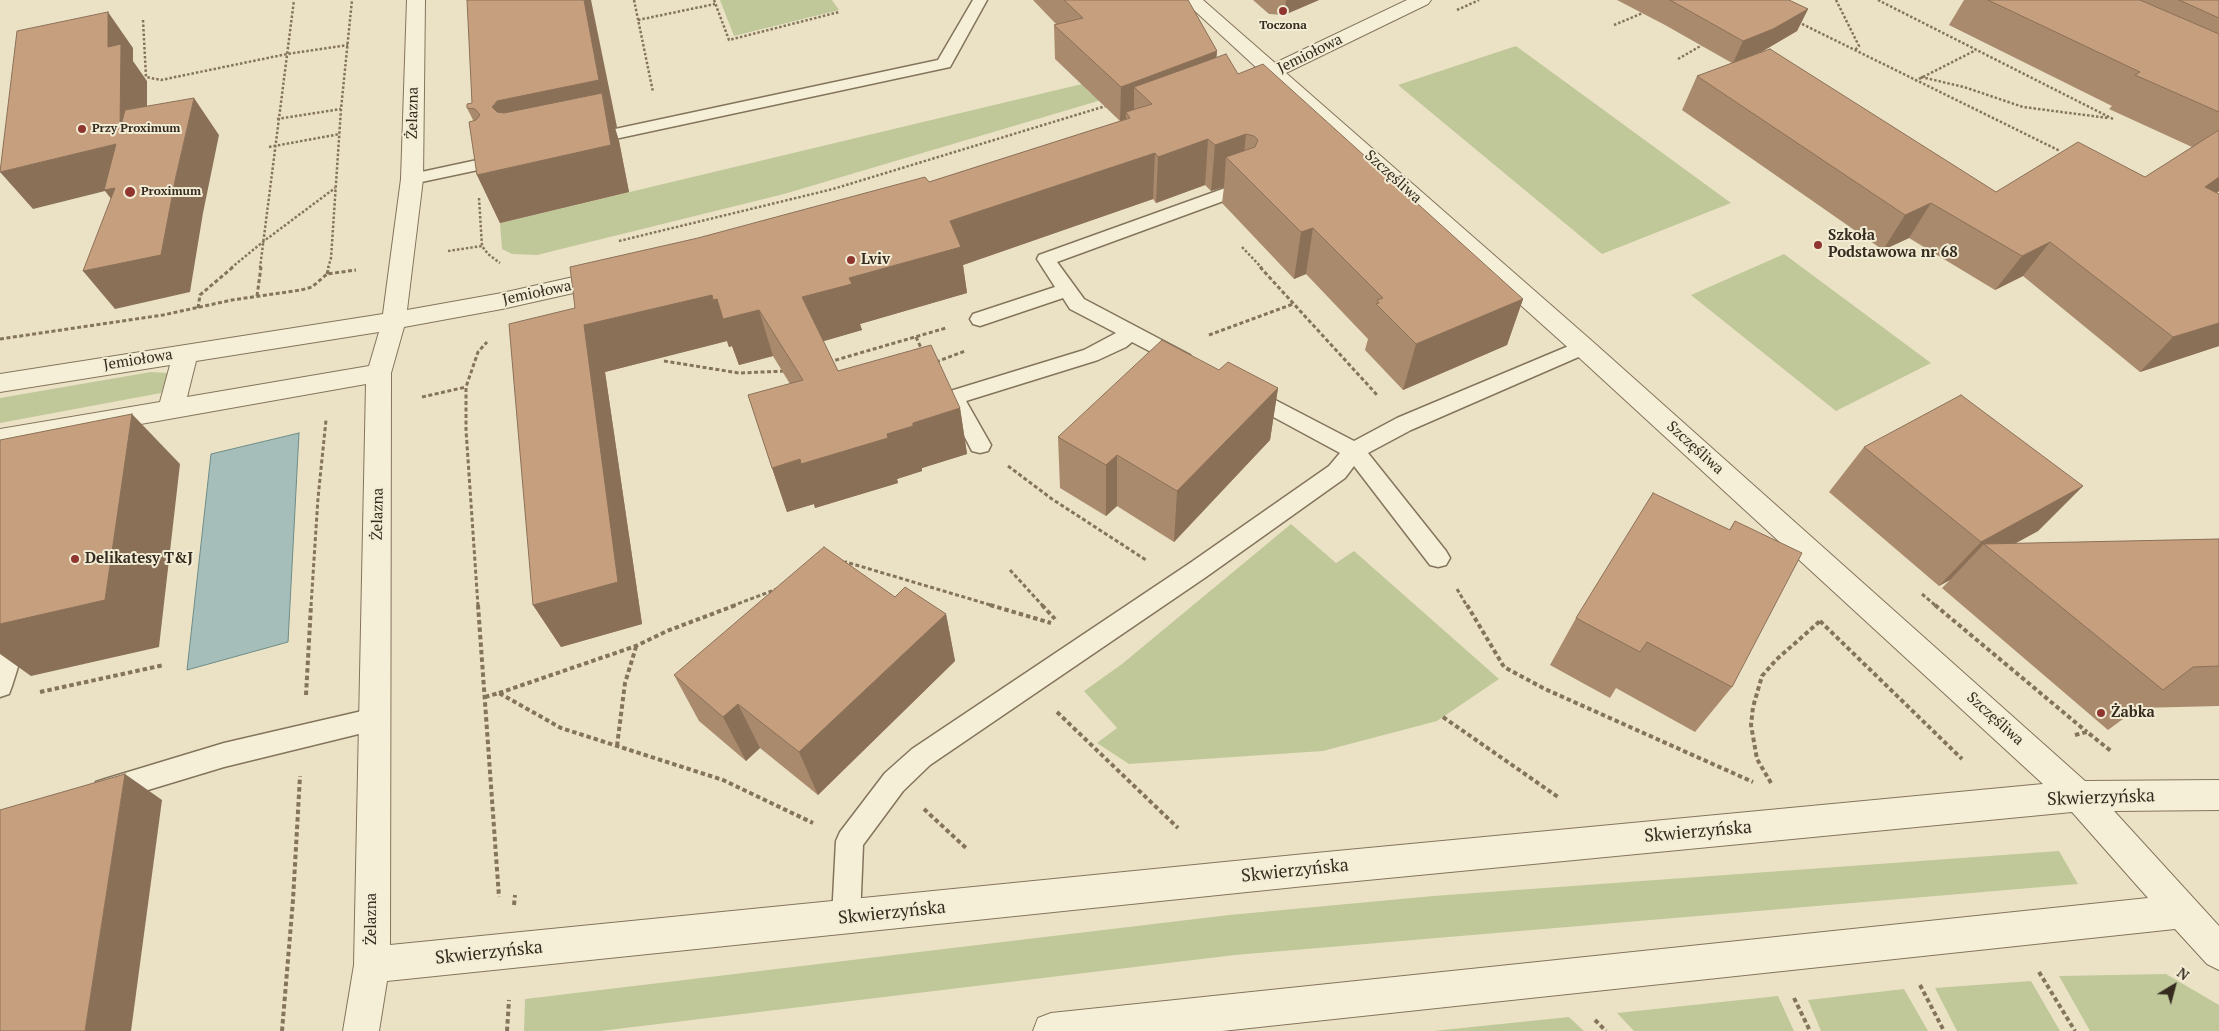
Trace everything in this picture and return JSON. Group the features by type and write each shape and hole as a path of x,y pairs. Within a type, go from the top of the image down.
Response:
{"street":[{"name":"Żelazna","path":"361,1031 372,965 379,373 394,321 412,179 416,0"},
{"name":"Szczęśliwa","path":"1192,0 1275,71 1583,347 2079,796 2219,952"},
{"name":"Jemiołowa","path":"1223,91 1275,71 1422,0"},
{"name":"Jemiołowa","path":"0,383 394,321 502,301 632,272"},
{"path":"171,408 186,353"},
{"path":"0,439 379,373"},
{"name":"Skwierzyńska","path":"372,965 1305,870 2079,796 2219,795"},
{"path":"1051,1031 2182,911"}],"lane":[{"path":"573,143 944,64 980,0"},
{"path":"412,179 484,164"},
{"path":"1200,369 1077,304 1046,259 1242,188"},
{"path":"980,319 1067,290"},
{"path":"980,445 954,397 1091,355 1119,342 1130,332"},
{"path":"846,918 850,841 894,782 921,757 1180,582 1337,472 1354,451 1404,424 1583,347"},
{"path":"1234,388 1354,451 1438,558"},
{"path":"0,686 15,638"},
{"path":"81,799 126,783 215,757 375,719"}],"path":[{"path":"257,296 294,0"},
{"path":"327,274 331,258 341,109 352,0"},
{"path":"634,0 659,124"},
{"path":"714,0 730,40 839,12"},
{"path":"1836,0 1859,46 1855,50"},
{"path":"1878,0 2114,119 2023,107 1964,86 1921,78"},
{"path":"638,20 715,4"},
{"path":"1614,26 1645,12"},
{"path":"144,20 146,77 161,80 287,54 348,45"},
{"path":"1796,21 2060,151"},
{"path":"1678,59 1704,44"},
{"path":"1915,81 1977,50"},
{"path":"619,241 832,189 1118,102"},
{"path":"278,119 341,109"},
{"path":"269,146 340,134"},
{"path":"448,251 482,246 484,164"},
{"path":"198,308 200,295 264,241 336,188"},
{"path":"1242,247 1404,424"},
{"path":"0,339 301,290 312,287 327,274 356,270"},
{"path":"1207,336 1293,304"},
{"path":"824,364 980,319"},
{"path":"490,341 483,345 478,352 466,387 466,430 499,897"},
{"path":"928,364 974,348"},
{"path":"664,361 739,373 795,370"},
{"path":"422,396 466,387"},
{"path":"282,1031 293,900 318,498 327,418 322,416"},
{"path":"980,445 1052,499 1180,582"},
{"path":"1438,558 1504,667 1545,689 1669,743 1760,786"},
{"path":"837,566 846,562 1061,626 1010,570"},
{"path":"485,697 636,646 667,631 784,586"},
{"path":"1915,588 2105,748 2120,754"},
{"path":"1772,784 1757,759 1751,725 1753,707 1762,676 1776,660 1820,621"},
{"path":"617,746 625,683 636,646"},
{"path":"39,693 164,665"},
{"path":"1028,684 1178,828"},
{"path":"499,693 561,728 723,780 850,841"},
{"path":"1443,717 1558,797"},
{"path":"2069,736 2087,732"},
{"path":"894,782 966,848"},
{"path":"2037,969 2075,1031"},
{"path":"1918,981 1944,1031"},
{"path":"1792,993 1810,1031"},
{"path":"507,1031 509,1000"}],"green space":[{"path":"720,0 832,0 839,10 734,36"},
{"path":"1516,46 1731,203 1602,254 1398,85"},
{"path":"1082,84 1090,93 1115,96 784,194 537,255 512,254 502,249 500,223"},
{"path":"1784,254 1931,363 1836,411 1691,295"},
{"path":"151,372 168,373 161,393 0,423 0,398"},
{"path":"1291,524 1336,563 1354,551 1499,679 1437,721 1323,751 1129,764 1097,743 1117,728 1084,691 1122,664"},
{"path":"2059,851 2078,884 1235,955 600,1031 524,1031 525,999 1229,915 1433,896"},
{"path":"2166,974 2219,1005 2219,1031 2090,1031 2059,976"},
{"path":"2031,981 2060,1031 1957,1031 1935,988"},
{"path":"1904,989 1928,1031 1821,1031 1808,1000"},
{"path":"1778,996 1794,1031 1634,1031 1617,1013"},
{"path":"1569,1017 1584,1031 1433,1031"}],"water":[{"path":"299,433 288,642 187,670 211,454"}],"building":[{"path":"467,0 584,0 599,80 497,101 492,107 497,112 504,113 602,93 611,145 477,175 469,122 476,120 480,115 475,109 467,108 467,104 472,103"},
{"path":"1064,0 1188,0 1217,51 1121,87 1054,25 1083,18"},
{"path":"1670,0 1789,0 1808,9 1773,29 1743,41"},
{"path":"1988,0 2140,0 2219,34 2219,112 2135,75 2140,72"},
{"path":"2179,0 2219,0 2219,18"},
{"path":"108,12 108,47 121,44 120,129 125,110 194,98 176,176 161,255 83,271 115,188 104,190 116,144 0,172 17,31"},
{"path":"1770,49 1996,192 2078,142 2145,177 2219,130 2219,177 2205,187 2219,194 2219,323 2173,337 2050,242 2022,256 1931,203 1905,215 1697,76"},
{"path":"1226,54 1238,74 1263,64 1523,299 1416,344 1376,304 1379,303 1377,300 1383,298 1313,228 1301,232 1226,157 1255,147 1258,140 1254,136 1246,134 1215,145 1208,139 1158,157 1155,153 950,221 961,247 849,278 852,284 802,297 838,371 931,345 960,408 913,423 913,426 887,434 888,438 801,464 800,459 772,468 748,395 803,380 759,310 723,319 717,299 713,300 712,295 584,325 618,582 533,605 509,324 575,308 570,267 698,238 925,177 929,182 1130,118 1126,112 1152,104 1134,87"},
{"path":"1162,340 1219,370 1228,362 1278,388 1177,491 1117,455 1106,465 1058,437"},
{"path":"1961,395 2083,486 1981,542 1864,447"},
{"path":"132,414 105,600 0,624 0,440"},
{"path":"1653,493 1730,530 1735,521 1802,553 1732,687 1647,642 1640,652 1576,618"},
{"path":"2219,539 2219,666 2193,667 2163,690 1984,544"},
{"path":"824,547 895,597 905,587 946,614 799,752 738,704 723,717 674,675"},
{"path":"125,774 85,1031 0,1031 0,810"}],"place":[{"name":"Toczona","path":"1283,11"},
{"name":"Przy Proximum","path":"82,129"},
{"name":"Proximum","path":"130,192"},
{"name":"Szkoła Podstawowa nr 68","path":"1818,245"},
{"name":"Lviv","path":"851,260"},
{"name":"Delikatesy T&J","path":"75,559"},
{"name":"Żabka","path":"2101,713"}]}
